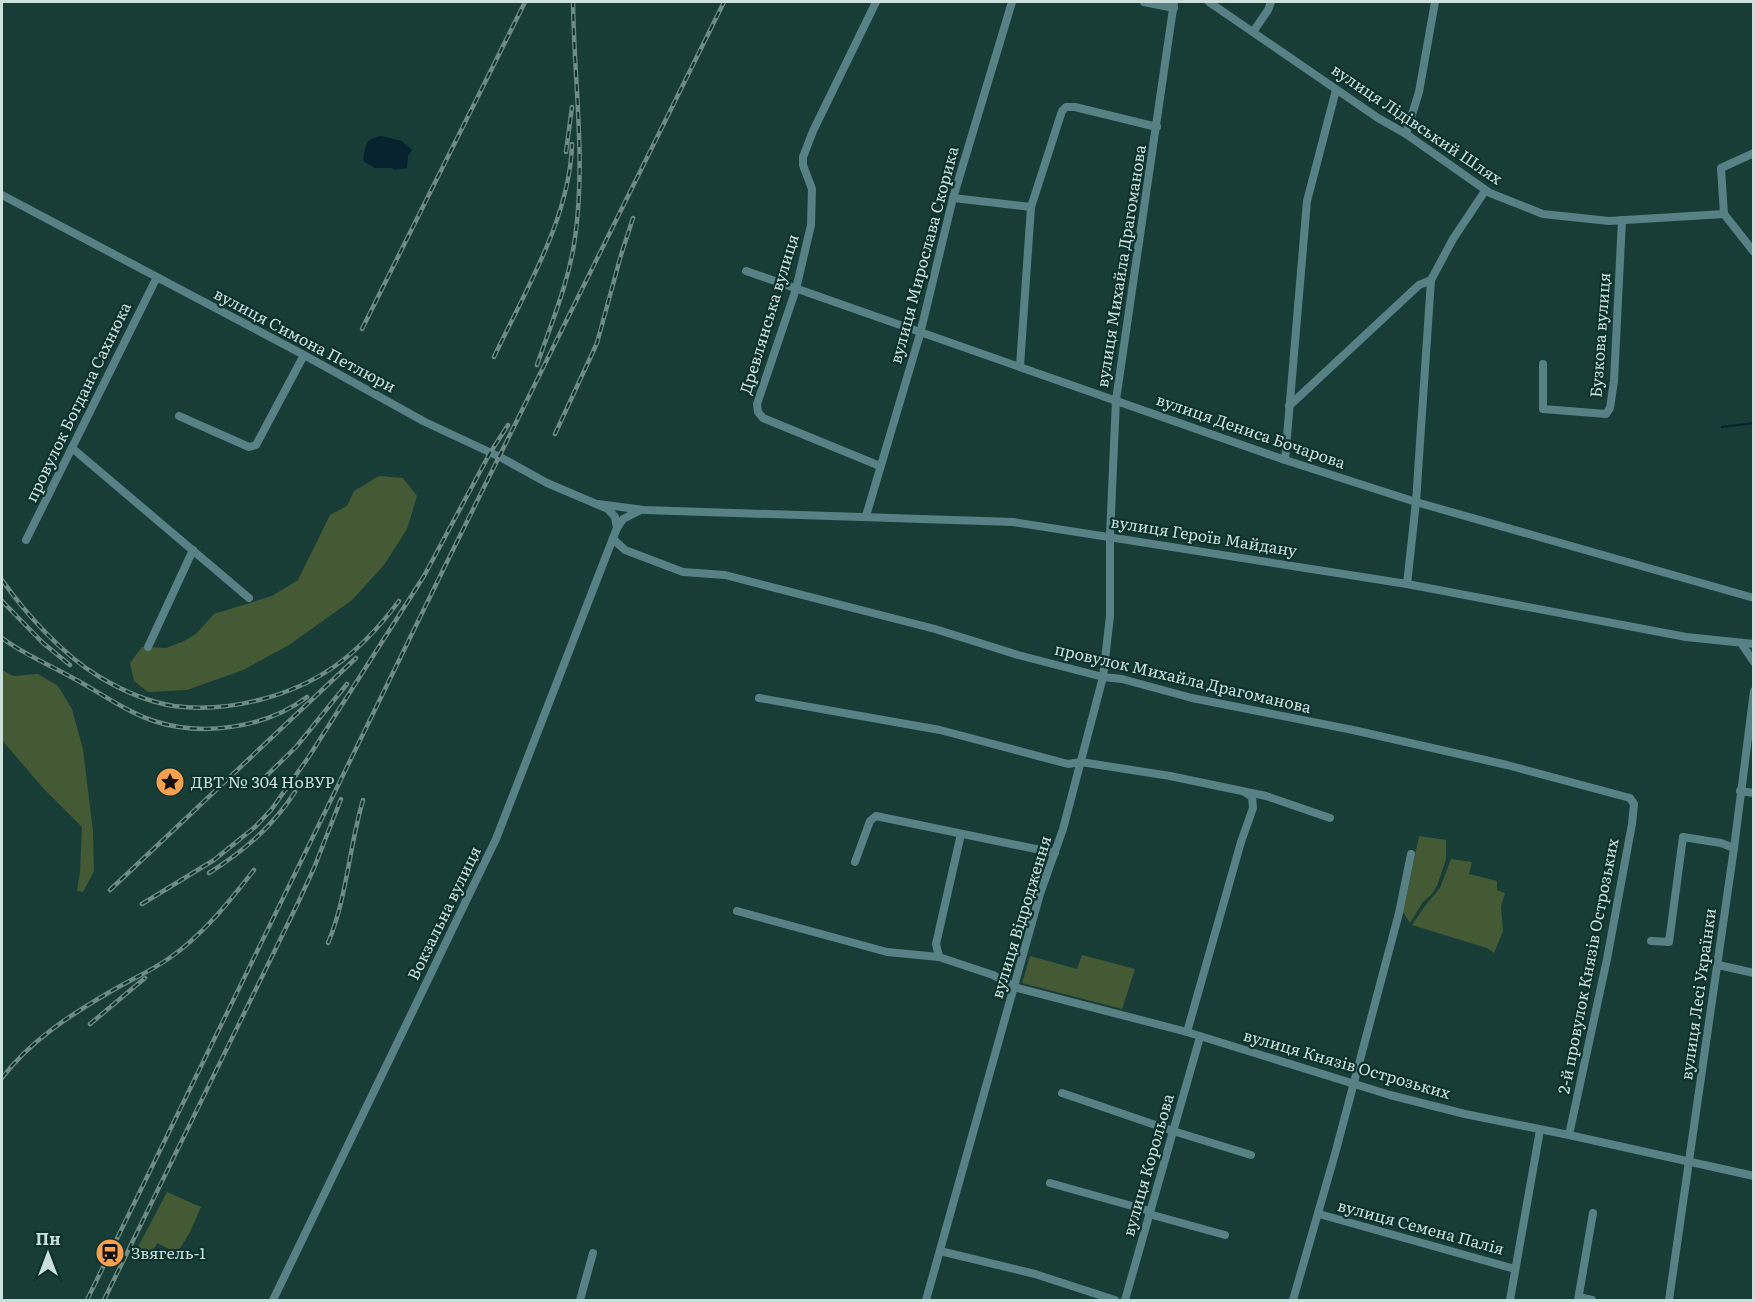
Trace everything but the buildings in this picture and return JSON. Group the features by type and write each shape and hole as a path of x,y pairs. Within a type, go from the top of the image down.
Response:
{"street":[{"name":"Древлянська вулиця","path":"876,2 803,156 803,165 812,189 811,225 796,289 757,404 758,412 763,418 880,466"},
{"name":"вулиця Мирослава Скорика","path":"866,516 920,334 953,198 1012,2"},
{"path":"1144,2 1174,5"},
{"name":"вулиця Лідівський Шлях","path":"1209,2 1336,90 1406,134 1485,191 1544,214 1608,221 1724,214"},
{"path":"1253,32 1271,2"},
{"path":"1406,134 1419,92 1435,2"},
{"name":"вулиця Михайла Драгоманова","path":"1110,536 1116,400 1174,5"},
{"path":"1285,460 1307,201 1336,90"},
{"path":"1020,366 1031,207 1062,111 1066,108 1075,108 1157,128"},
{"path":"1754,153 1721,168 1724,214 1754,252"},
{"path":"1407,584 1416,502 1431,280 1453,239 1485,191"},
{"name":"вулиця Симона Петлюри","path":"2,195 304,355 425,422 500,457 547,483 598,504"},
{"path":"953,198 1031,207"},
{"name":"Бузкова вулиця","path":"1543,364 1543,409 1606,414 1610,408 1614,381 1622,220"},
{"name":"вулиця Дениса Бочарова","path":"746,271 920,334 1020,366 1285,460 1416,502 1754,598"},
{"name":"провулок Богдана Сахнюка","path":"26,540 156,278"},
{"path":"1289,405 1419,285 1431,280"},
{"path":"179,416 249,447 256,445 304,355"},
{"path":"72,448 249,598"},
{"path":"598,504 608,509 615,518 617,528"},
{"name":"вулиця Героїв Майдану","path":"598,504 644,510 1013,522 1407,584 1675,635 1754,644"},
{"path":"617,528 623,519 632,513 644,510"},
{"name":"Вокзальна вулиця","path":"273,1300 496,839 617,528"},
{"name":"вулиця Відродження","path":"926,1300 1040,894 1055,853 1081,762 1103,677 1110,616 1110,536"},
{"name":"провулок Михайла Драгоманова","path":"613,539 625,550 683,572 725,575 913,623 1018,655 1103,677 1122,679 1192,698 1353,730 1507,765 1620,794 1630,798 1634,804"},
{"path":"148,647 193,550"},
{"path":"1741,643 1754,662"},
{"name":"вулиця Лесі Українки","path":"1669,1300 1718,965 1754,691"},
{"path":"759,698 940,730 1068,764 1081,762 1170,776 1266,796 1330,818"},
{"path":"1740,791 1754,793"},
{"path":"1187,1032 1241,842 1253,808 1252,797 1242,792"},
{"name":"2-й провулок Князів Острозьких","path":"1569,1135 1607,959 1634,804"},
{"path":"855,862 870,821 876,816 1055,853"},
{"path":"939,957 936,944 961,834"},
{"path":"1651,941 1669,942 1683,837 1721,843 1734,848"},
{"path":"1293,1300 1399,913 1411,854"},
{"name":"вулиця Князів Острозьких","path":"736,911 888,952 939,957 993,975 1014,987 1187,1032 1353,1084 1465,1114 1754,1176"},
{"path":"1718,965 1754,973"},
{"name":"вулиця Корольова","path":"1125,1300 1200,1037"},
{"path":"1062,1092 1173,1131 1251,1155"},
{"path":"1510,1300 1540,1130"},
{"path":"1050,1183 1226,1235"},
{"path":"1592,1300 1579,1299 1593,1213"},
{"name":"вулиця Семена Палія","path":"1318,1214 1515,1269"},
{"path":"940,1251 1035,1274 1115,1300"},
{"path":"580,1300 593,1253"}],"green space":[{"path":"379,476 403,478 417,496 407,529 384,565 352,600 289,645 243,670 187,690 148,692 134,681 130,663 142,647 166,648 182,642 196,634 214,614 272,596 298,580 330,515 347,506 354,491"},
{"path":"2,670 13,676 38,674 58,686 72,709 83,750 93,831 94,871 83,892 77,891 82,827 43,788 2,740"},
{"path":"1419,836 1446,840 1446,859 1437,886 1423,902 1410,923 1403,912"},
{"path":"1451,859 1472,862 1469,874 1497,881 1497,890 1505,893 1501,906 1503,931 1494,953 1487,948 1412,925 1440,888"},
{"path":"1082,955 1135,969 1122,1009 1022,983 1030,956 1077,969"},
{"path":"167,1192 201,1207 190,1232 177,1253 157,1243 148,1261 141,1257 138,1247"}],"water":[{"path":"381,136 402,141 412,150 408,156 407,168 394,170 375,168 363,161 369,141"}],"waterway":[{"path":"1722,427 1754,423"}],"railway":[{"path":"362,329 525,2"},
{"path":"537,365 568,271 578,209 579,150 573,2"},
{"path":"87,1300 446,564 724,2"},
{"path":"566,152 572,107"},
{"path":"494,357 555,227 569,172 572,144"},
{"path":"555,434 597,343 633,218"},
{"path":"142,904 214,860 255,827 271,810 308,758 424,576 490,453 508,425"},
{"path":"2,580 22,606 58,645 98,676 125,691 145,698 164,704 195,708 237,705 258,700 279,694 318,677 361,644 399,601"},
{"path":"2,601 43,643 70,665"},
{"path":"2,638 133,712 173,726 213,729 233,727 273,716 307,697"},
{"path":"110,890 356,658"},
{"path":"263,779 296,747 347,684"},
{"path":"209,873 257,837 295,792"},
{"path":"104,1300 297,905 341,799"},
{"path":"328,943 340,908 363,800"},
{"path":"2,1078 25,1052 65,1020 181,950 214,918 254,870"},
{"path":"90,1024 145,978"}],"place":[{"name":"ДВТ № 304 НоВУР","path":"170,782"},
{"name":"Звягель-1","path":"110,1253"}]}
